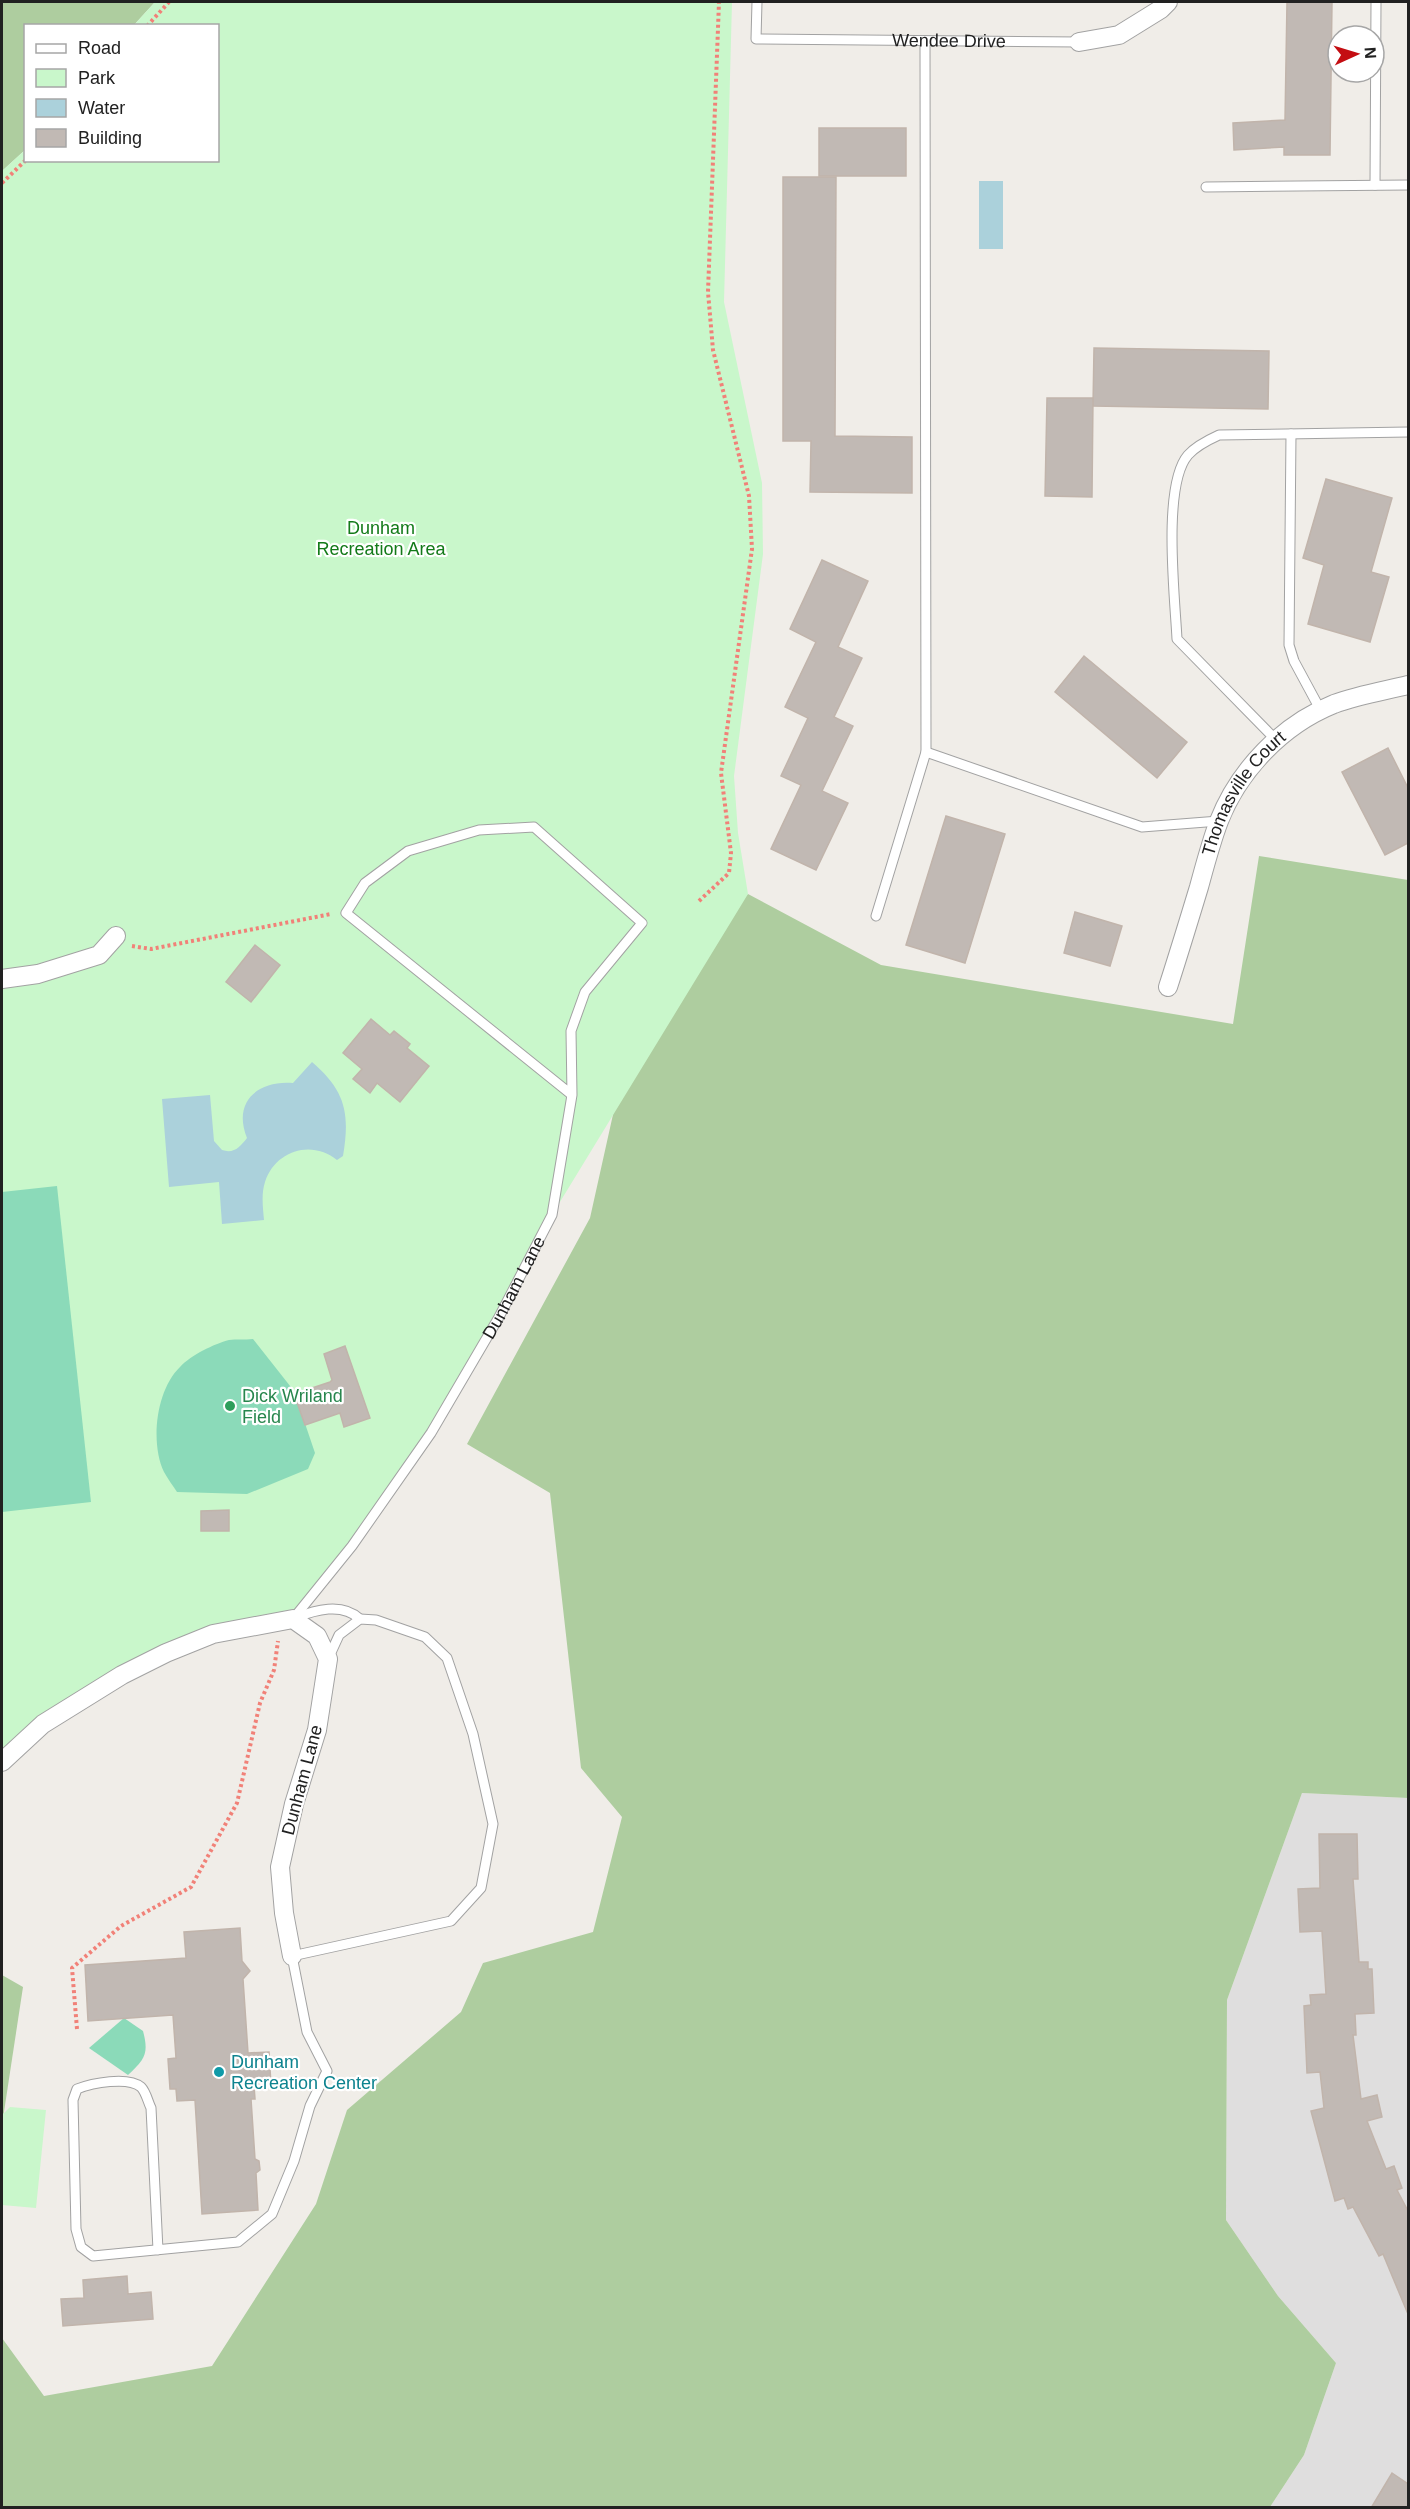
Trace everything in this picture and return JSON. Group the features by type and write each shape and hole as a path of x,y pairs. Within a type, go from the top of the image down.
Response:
{"street":[{"name":"Wendee Drive","path":"1078,42 1119,35 1161,9 1168,2"},
{"name":"Thomasville Court","path":"1168,987 1219,821 1234,791 1252,764 1276,740 1302,720 1353,698 1408,685"},
{"path":"2,979 38,974 99,955 116,936"},
{"path":"2,1762 43,1724 122,1675 213,1634 292,1619 317,1636 328,1659"},
{"name":"Dunham Lane","path":"292,1956 284,1913 280,1867 294,1804 317,1730 328,1659"}],"lane":[{"name":"Wendee Drive","path":"757,2 756,39 1078,42"},
{"path":"1375,185 1376,2"},
{"path":"876,916 926,752 926,41"},
{"path":"1206,187 1408,185"},
{"path":"1276,740 1177,639 1172,508 1179,470 1187,455 1202,443 1219,435 1408,432"},
{"path":"1291,434 1289,645 1294,661 1321,711"},
{"path":"926,752 1142,827 1219,821"},
{"name":"Dunham Lane","path":"292,1619 352,1546 431,1433 499,1317 552,1215 572,1095 571,1031 585,992 642,924 534,827 479,830 408,851 365,882 346,913"},
{"path":"346,913 572,1095"},
{"path":"158,2250 151,2108 143,2088 132,2081 92,2083 77,2089 73,2100 75,2229 81,2247 93,2256 158,2250 238,2242 272,2214 294,2161 310,2106 327,2071 307,2032 292,1956 451,1921 481,1888 493,1824 473,1734 447,1658 425,1637 376,1620 360,1619 352,1612 324,1609 292,1619"},
{"path":"328,1659 339,1635 360,1619"}],"path":[{"path":"149,24 169,2"},
{"path":"699,901 729,873 731,853 721,772 752,549 749,496 714,350 708,292 719,2"},
{"path":"2,183 24,162"},
{"path":"116,936 134,947 151,949 316,916 346,913"},
{"path":"77,2029 72,1968 121,1926 191,1887 237,1803 260,1703 274,1670 278,1634"}],"shaded area":[{"path":"1302,1793 1408,1798 1408,2507 1270,2507 1304,2455 1336,2363 1278,2296 1226,2220 1227,2000"}],"green space":[{"path":"2,2 155,2 135,24 24,24 24,151 2,171"},
{"name":"Dunham Recreation Area","path":"155,2 732,2 724,302 762,483 763,554 734,776 738,833 748,894 552,1215 431,1433 293,1619 166,1653 2,1762 2,171 24,151 24,162 219,162 219,24 135,24"},
{"path":"1259,856 1408,880 1408,1798 1302,1793 1227,2000 1226,2220 1278,2296 1336,2363 1304,2455 1270,2507 2,2507 2,2338 44,2396 212,2366 316,2204 347,2110 461,2012 483,1963 593,1932 622,1817 581,1768 550,1493 467,1444 590,1218 618,1092 628,980 748,894 881,965 1233,1024"},
{"path":"57,1186 91,1502 2,1512 2,1192"},
{"name":"Dick Wriland Field","path":"253,1339 294,1391 315,1453 308,1469 247,1494 177,1492 164,1472 157,1447 158,1417 165,1389 180,1367 196,1354 229,1340"},
{"path":"2,1975 23,1987 2,2125"},
{"path":"124,2018 143,2031 146,2045 142,2060 128,2075 89,2048"},
{"path":"10,2107 46,2110 36,2208 2,2205 2,2115"}],"water":[{"path":"979,181 1003,181 1003,249 979,249"},
{"path":"312,1062 332,1083 343,1104 346,1128 343,1156 337,1160 316,1150 305,1150 285,1156 270,1171 265,1182 264,1220 222,1224 219,1182 169,1187 162,1099 210,1095 214,1141 222,1150 233,1150 247,1138 243,1125 243,1113 252,1096 269,1085 293,1083"}],"building":[{"path":"1287,2 1332,2 1332,24 1326,24 1326,84 1331,84 1330,155 1284,155 1284,147 1234,150 1233,123 1285,120"},
{"path":"819,128 906,128 906,176 819,176"},
{"path":"783,177 836,177 835,436 912,437 912,493 810,492 811,441 783,441"},
{"path":"1094,348 1269,351 1268,409 1093,406"},
{"path":"1047,398 1093,398 1092,497 1045,496"},
{"path":"1326,479 1392,498 1371,572 1389,577 1370,642 1308,624 1324,565 1303,558"},
{"path":"822,560 868,581 838,647 862,658 834,717 853,726 822,791 848,803 816,870 771,849 801,785 781,776 808,718 785,707 816,642 790,629"},
{"path":"1084,656 1187,742 1157,778 1055,692"},
{"path":"1388,748 1408,788 1408,843 1385,855 1342,772"},
{"path":"946,816 1005,834 965,963 906,945"},
{"path":"1075,912 1122,926 1110,966 1064,953"},
{"path":"255,945 280,965 251,1002 226,982"},
{"path":"371,1019 390,1035 394,1031 410,1044 407,1048 429,1066 400,1102 377,1083 370,1093 353,1079 362,1069 343,1053"},
{"path":"345,1346 370,1418 344,1427 340,1413 305,1425 294,1394 330,1382 332,1380 324,1354"},
{"path":"229,1510 229,1531 201,1531 201,1511"},
{"path":"1319,1834 1357,1834 1358,1879 1353,1879 1359,1962 1368,1962 1368,1969 1372,1969 1374,2013 1355,2014 1356,2035 1353,2035 1361,2099 1377,2095 1382,2117 1367,2121 1386,2169 1394,2166 1402,2188 1397,2190 1408,2211 1408,2314 1383,2254 1379,2256 1353,2207 1348,2209 1344,2198 1335,2201 1311,2111 1324,2108 1320,2072 1307,2073 1304,2006 1311,2005 1310,1995 1326,1994 1322,1931 1300,1932 1298,1889 1320,1888"},
{"name":"Dunham Recreation Center","path":"240,1928 242,1961 250,1971 243,1979 248,2053 269,2052 271,2085 254,2086 255,2099 251,2099 255,2159 259,2161 260,2170 256,2173 258,2210 202,2214 195,2100 177,2101 176,2089 170,2089 168,2059 176,2058 173,2015 88,2021 85,1965 186,1958 184,1932"},
{"path":"127,2276 128,2294 151,2292 153,2319 63,2326 61,2299 84,2298 83,2280"},
{"path":"1392,2473 1408,2484 1408,2508 1371,2508"}],"place":[{"name":"Dick Wriland Field","path":"230,1406"},
{"name":"Dunham Recreation Center","path":"219,2072"}]}
